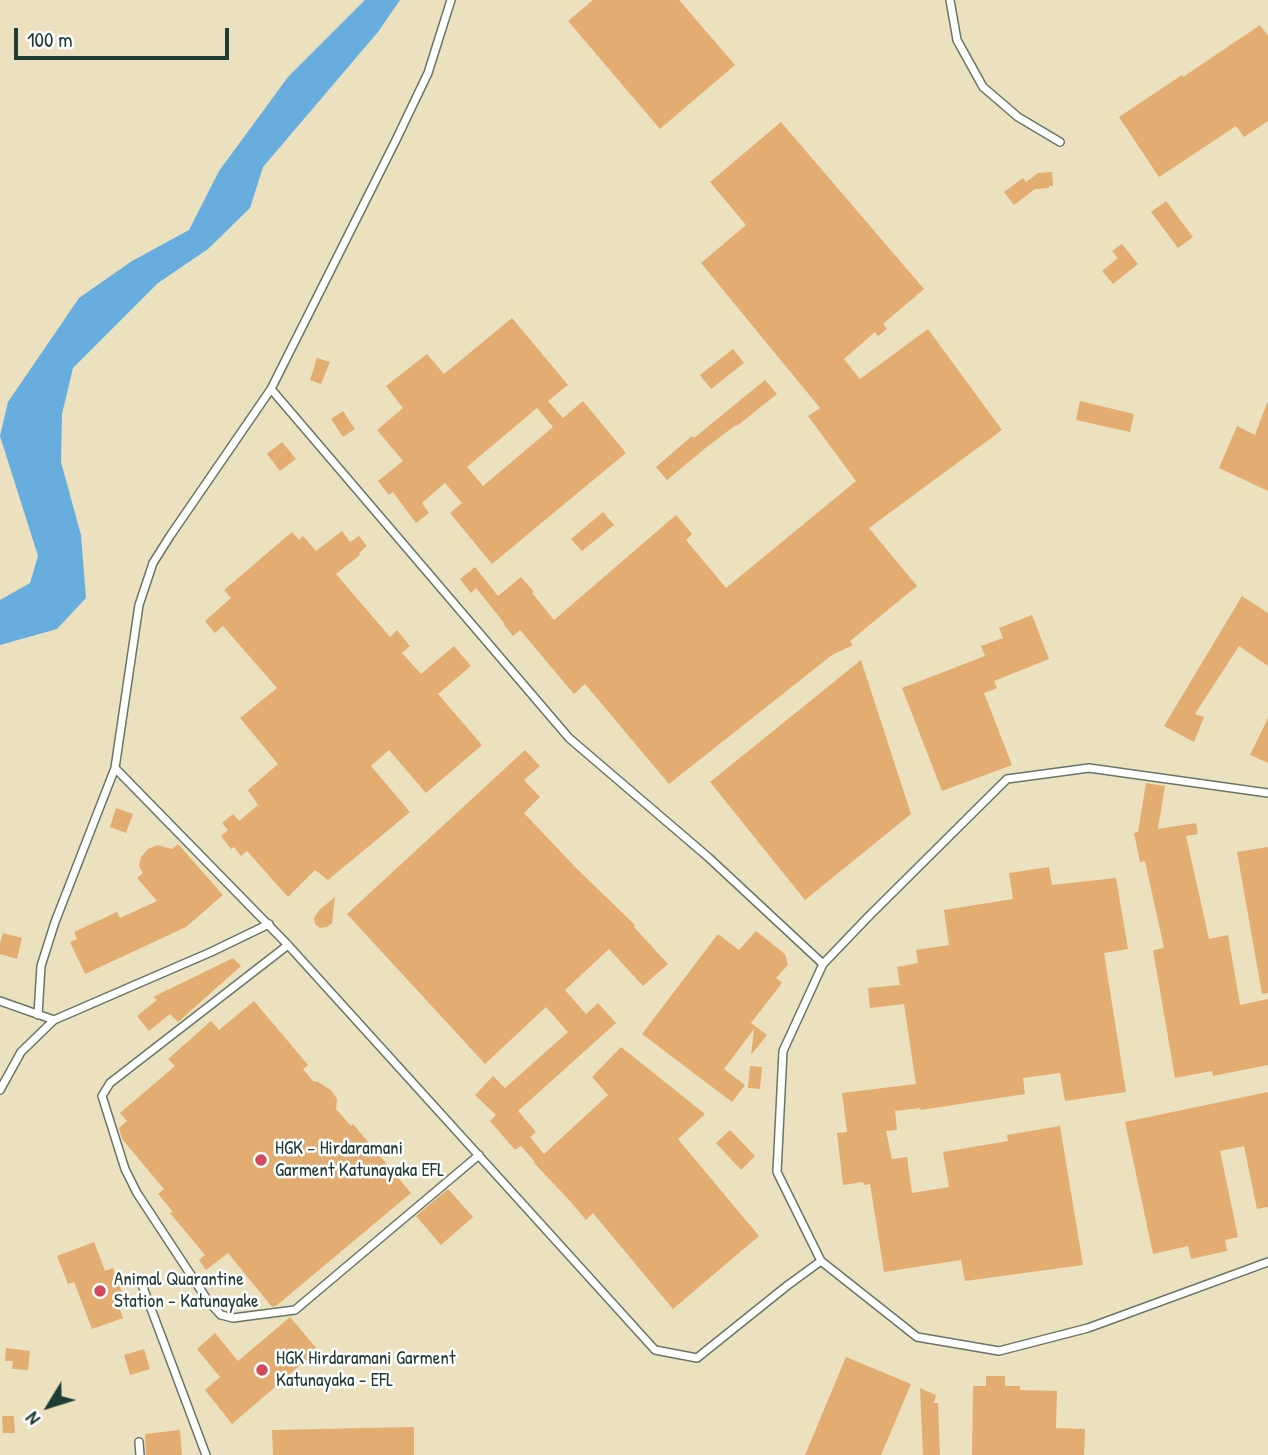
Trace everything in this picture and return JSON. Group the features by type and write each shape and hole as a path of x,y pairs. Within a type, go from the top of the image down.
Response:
{"lane":[{"path":"38,1014 41,966 51,933 116,768 139,605 153,563 271,389 428,73 451,0"},
{"path":"950,0 957,40 983,87 1018,117 1060,142"},
{"path":"271,389 569,738 708,857 824,964"},
{"path":"116,768 269,924 655,1350 697,1358 788,1284 821,1261"},
{"path":"1268,793 1089,768 1007,779 824,964 783,1051 777,1172 821,1261 917,1337 999,1351 1088,1328 1268,1262"},
{"path":"0,1090 21,1052 54,1020 269,924"},
{"path":"288,945 110,1083 102,1096 125,1169 137,1193 208,1301 221,1314 233,1318 295,1310 479,1155"},
{"path":"0,1001 54,1020"},
{"path":"141,1282 206,1455"},
{"path":"139,1442 140,1455"}],"water":[{"path":"365,0 400,0 378,32 263,167 250,208 208,249 158,283 73,368 62,414 61,462 81,535 86,598 57,629 0,645 0,600 30,583 38,556 0,436 8,402 79,298 132,261 189,230 219,171 288,77"}],"building":[{"path":"593,0 679,0 735,65 660,129 568,21"},
{"path":"1260,25 1268,36 1268,121 1244,137 1236,126 1159,177 1119,117"},
{"path":"781,122 924,289 883,324 887,329 878,336 875,332 844,359 860,379 928,329 1002,430 869,528 917,586 850,641 853,645 832,655 669,784 585,684 574,694 520,630 513,636 476,588 471,593 460,579 475,567 498,596 521,577 554,620 676,515 692,534 686,540 726,588 856,481 808,416 820,408 701,263 746,225 710,182"},
{"path":"1052,172 1053,186 1035,189 1014,205 1004,192 1023,178 1026,182 1038,173"},
{"path":"1166,201 1193,237 1178,248 1151,212"},
{"path":"1122,244 1138,264 1113,284 1102,271 1118,258 1112,251"},
{"path":"512,318 568,385 548,401 563,418 583,401 626,453 492,564 450,513 462,503 445,483 422,503 429,513 416,523 393,492 389,495 378,481 403,461 377,430 403,408 386,386 427,354 444,374","holes":["537,408 553,427 483,486 467,467"]},
{"path":"733,349 744,363 711,389 700,375"},
{"path":"317,358 330,362 321,384 310,380"},
{"path":"765,380 777,394 667,480 656,467"},
{"path":"1080,401 1134,414 1130,432 1076,420"},
{"path":"1267,403 1268,491 1219,468 1237,426 1255,435"},
{"path":"343,411 355,429 343,437 331,419"},
{"path":"282,442 296,459 280,471 267,454"},
{"path":"603,512 614,525 582,551 571,539"},
{"path":"342,531 350,542 359,536 367,546 336,574 390,637 397,630 410,646 402,653 421,674 454,646 471,666 438,694 482,745 426,793 389,750 371,766 410,812 328,880 315,870 288,897 247,851 241,856 234,847 231,849 221,836 228,830 222,823 233,814 239,821 258,805 248,790 278,764 240,718 277,688 223,626 215,633 205,621 231,598 224,590 292,532 299,540 303,536 316,551"},
{"path":"1242,596 1268,613 1268,666 1239,646 1195,714 1204,717 1194,742 1164,726"},
{"path":"1032,615 1049,659 994,681 997,688 984,693 1012,765 942,791 902,688 985,656 981,646 1003,638 999,628"},
{"path":"861,660 911,814 805,900 710,782"},
{"path":"1268,718 1268,763 1250,755"},
{"path":"525,750 540,766 524,780 540,797 524,813 635,925 668,964 643,986 609,949 565,990 586,1014 598,1003 616,1023 518,1111 536,1132 530,1137 544,1154 608,1095 592,1077 621,1047 705,1114 678,1139 759,1236 673,1309 593,1213 586,1220 521,1146 515,1150 490,1121 496,1115 475,1095 493,1076 505,1088 568,1032 546,1007 485,1064 347,914"},
{"path":"1146,783 1165,786 1158,829 1196,823 1198,834 1186,836 1209,939 1228,935 1240,1005 1268,999 1268,1065 1213,1076 1212,1071 1175,1078 1153,950 1164,948 1145,861 1140,862 1134,833 1138,832"},
{"path":"116,808 133,814 126,833 110,827"},
{"path":"178,844 223,895 186,927 85,974 70,942 77,939 74,932 117,912 120,918 157,901 137,878 143,873 139,866 141,857 148,849 157,845 172,849"},
{"path":"1268,847 1268,993 1262,994 1237,852"},
{"path":"1049,867 1052,885 1116,878 1128,949 1104,953 1126,1092 1065,1101 1060,1073 1023,1078 1025,1094 921,1110 895,1111 897,1130 886,1131 892,1159 907,1157 912,1193 949,1187 943,1152 1008,1141 1007,1135 1060,1126 1083,1265 965,1281 961,1260 884,1272 870,1184 864,1185 863,1182 843,1185 837,1133 847,1132 842,1093 916,1084 904,1004 870,1008 868,988 900,985 897,967 918,963 916,950 949,945 944,910 1013,899 1009,873"},
{"path":"335,897 332,923 320,928 315,924 314,918 319,910"},
{"path":"756,931 785,954 788,965 776,978 782,983 751,1023 767,1035 751,1055 754,1029 724,1069 745,1085 732,1102 642,1034 718,934 739,950"},
{"path":"3,933 22,938 17,959 0,954"},
{"path":"233,958 241,966 178,1022 170,1014 149,1031 137,1016 157,1000 153,997"},
{"name":"HGK – Hirdaramani Garment Katunayaka EFL","path":"254,1001 308,1065 303,1069 313,1081 331,1090 337,1099 336,1109 351,1126 353,1124 411,1193 272,1307 228,1253 206,1270 199,1260 205,1255 170,1213 173,1212 158,1194 164,1189 122,1139 119,1128 127,1121 120,1113 175,1066 168,1059 211,1021 219,1030"},
{"path":"750,1066 762,1067 760,1089 748,1088"},
{"path":"1268,1092 1268,1207 1257,1209 1244,1146 1220,1151 1238,1237 1225,1240 1227,1251 1191,1259 1188,1246 1153,1254 1125,1122"},
{"path":"730,1130 755,1156 741,1170 716,1143"},
{"path":"448,1189 473,1217 441,1245 416,1216"},
{"name":"Animal Quarantine Station - Katunayake","path":"94,1242 105,1271 113,1268 124,1298 117,1301 123,1318 92,1329 74,1282 68,1284 57,1256"},
{"name":"HGK Hirdaramani Garment Katunayaka - EFL","path":"290,1317 318,1350 232,1424 205,1390 220,1377 197,1349 215,1333 238,1361"},
{"path":"6,1348 30,1351 28,1370 12,1369 13,1361 5,1361"},
{"path":"144,1349 150,1369 130,1375 124,1355"},
{"path":"846,1357 911,1384 881,1455 805,1455"},
{"path":"986,1376 1005,1376 1005,1386 1020,1386 1020,1390 1057,1391 1056,1428 1085,1429 1084,1455 972,1455 973,1386 986,1386"},
{"path":"920,1388 936,1395 934,1403 938,1403 940,1455 923,1455"},
{"path":"2,1416 14,1416 15,1433 3,1433"},
{"path":"414,1427 414,1455 273,1455 272,1430"},
{"path":"180,1430 182,1455 146,1455 145,1434"}],"place":[{"name":"HGK – Hirdaramani Garment Katunayaka EFL","path":"261,1160"},
{"name":"Animal Quarantine Station - Katunayake","path":"100,1291"},
{"name":"HGK Hirdaramani Garment Katunayaka - EFL","path":"262,1370"}]}
